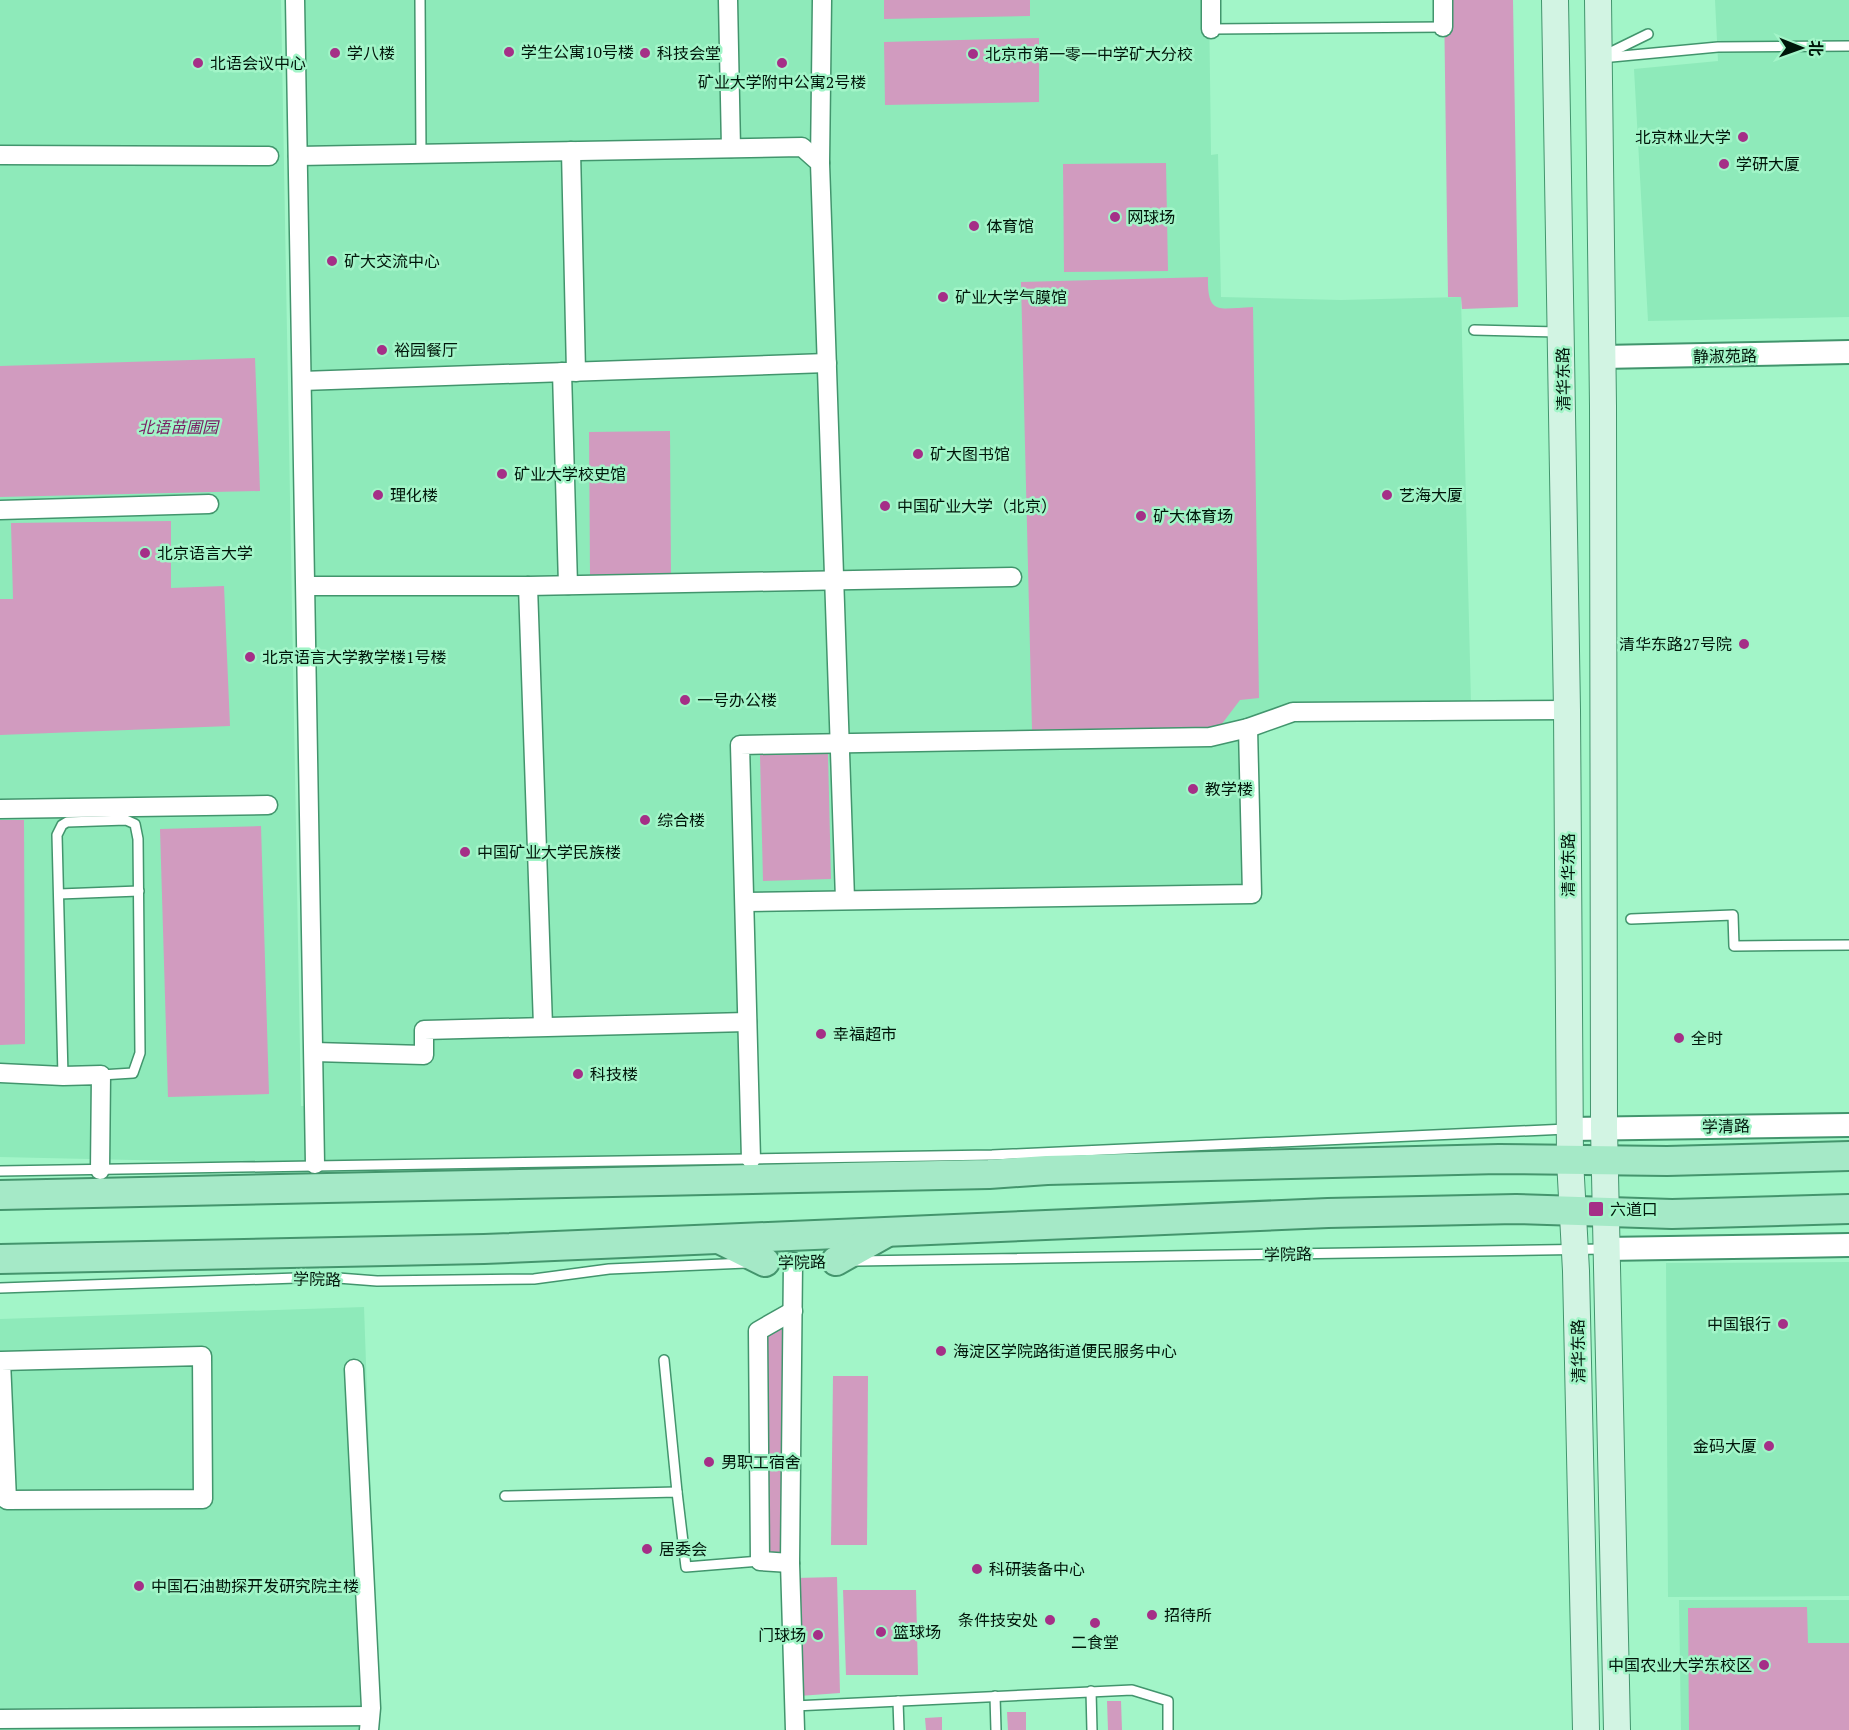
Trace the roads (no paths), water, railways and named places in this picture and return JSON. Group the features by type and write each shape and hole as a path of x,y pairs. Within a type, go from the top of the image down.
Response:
{"main road":[{"name":"清华东路","path":"1555,0 1568,710 1570,1160 1574,1211 1586,1730"},
{"name":"清华东路","path":"1598,0 1602,347 1605,1249 1617,1730"},
{"path":"1562,332 1602,347"},
{"path":"1563,385 1602,384"},
{"path":"992,1155 1047,1170"},
{"name":"学清路","path":"1570,1160 1849,1156"},
{"path":"0,1195 978,1174 1047,1170 1499,1159 1570,1160"},
{"name":"学院路","path":"0,1259 484,1249 1328,1213 1516,1209 1605,1212"},
{"path":"1605,1212 1672,1214 1849,1209"},
{"path":"836,1261 887,1232"},
{"path":"716,1238 779,1262"}],"street":[{"path":"295,0 315,1164"},
{"path":"728,0 731,148"},
{"path":"822,0 820,163 845,899"},
{"path":"1211,0 1211,29"},
{"path":"1443,0 1443,27"},
{"path":"298,156 802,147 820,163"},
{"path":"568,585 571,151"},
{"path":"0,156 269,156"},
{"name":"静淑苑路","path":"1602,347 1849,352"},
{"path":"302,381 827,363"},
{"path":"0,510 209,504"},
{"path":"306,586 528,586 1012,577"},
{"path":"528,586 543,1026"},
{"path":"751,1159 740,745 1210,737 1248,728 1293,711 1568,710"},
{"path":"745,902 1252,894 1248,728"},
{"path":"0,808 268,805"},
{"path":"314,1052 424,1054 424,1030 747,1022"},
{"path":"0,1073 63,1076 101,1074 100,1170"},
{"name":"学清路","path":"1570,1129 1849,1125"},
{"path":"1605,1249 1849,1245"},
{"path":"779,1262 793,1311 790,1563 795,1730"},
{"path":"790,1563 760,1561 758,1330 793,1311"},
{"path":"202,1356 203,1499 4,1501 1,1361 202,1356"},
{"path":"0,1719 137,1724 369,1723 371,1708 354,1369"}],"lane":[{"path":"420,0 421,153"},
{"path":"1211,29 1443,27"},
{"path":"1598,58 1648,34"},
{"path":"1598,58 1718,47 1849,46"},
{"path":"1474,330 1562,332"},
{"path":"63,1076 57,835 62,825 67,822 126,820 135,824 138,839 140,1053 133,1073 101,1074"},
{"path":"59,894 139,891"},
{"path":"1631,919 1733,915 1734,946 1849,945"},
{"path":"0,1171 315,1164 992,1155 1570,1129"},
{"name":"学院路","path":"0,1287 325,1277 377,1281 534,1279 609,1269 779,1262 1605,1249"},
{"path":"664,1360 686,1567 760,1561"},
{"path":"505,1496 677,1492"},
{"path":"794,1706 1132,1689 1168,1701 1168,1730"},
{"path":"1091,1691 1092,1730"},
{"path":"995,1696 996,1730"},
{"path":"898,1701 899,1730"}],"place":[{"name":"学生公寓10号楼","path":"509,52"},
{"name":"学八楼","path":"335,53"},
{"name":"科技会堂","path":"645,53"},
{"name":"北京市第一零一中学矿大分校","path":"973,54"},
{"name":"北语会议中心","path":"198,63"},
{"name":"矿业大学附中公寓2号楼","path":"782,63"},
{"name":"北京林业大学","path":"1743,137"},
{"name":"学研大厦","path":"1724,164"},
{"name":"网球场","path":"1115,217"},
{"name":"体育馆","path":"974,226"},
{"name":"矿大交流中心","path":"332,261"},
{"name":"矿业大学气膜馆","path":"943,297"},
{"name":"裕园餐厅","path":"382,350"},
{"name":"矿大图书馆","path":"918,454"},
{"name":"矿业大学校史馆","path":"502,474"},
{"name":"理化楼","path":"378,495"},
{"name":"艺海大厦","path":"1387,495"},
{"name":"中国矿业大学（北京）","path":"885,506"},
{"name":"矿大体育场","path":"1141,516"},
{"name":"北京语言大学","path":"145,553"},
{"name":"清华东路27号院","path":"1744,644"},
{"name":"北京语言大学教学楼1号楼","path":"250,657"},
{"name":"一号办公楼","path":"685,700"},
{"name":"教学楼","path":"1193,789"},
{"name":"综合楼","path":"645,820"},
{"name":"中国矿业大学民族楼","path":"465,852"},
{"name":"幸福超市","path":"821,1034"},
{"name":"全时","path":"1679,1038"},
{"name":"科技楼","path":"578,1074"},
{"name":"六道口","path":"1596,1209"},
{"name":"中国银行","path":"1783,1324"},
{"name":"海淀区学院路街道便民服务中心","path":"941,1351"},
{"name":"金码大厦","path":"1769,1446"},
{"name":"男职工宿舍","path":"709,1462"},
{"name":"居委会","path":"647,1549"},
{"name":"科研装备中心","path":"977,1569"},
{"name":"中国石油勘探开发研究院主楼","path":"139,1586"},
{"name":"招待所","path":"1152,1615"},
{"name":"条件技安处","path":"1050,1620"},
{"name":"二食堂","path":"1095,1623"},
{"name":"篮球场","path":"881,1632"},
{"name":"门球场","path":"818,1635"},
{"name":"中国农业大学东校区","path":"1764,1665"}],"park label":[{"name":"北语苗圃园","path":"178,427"}]}
